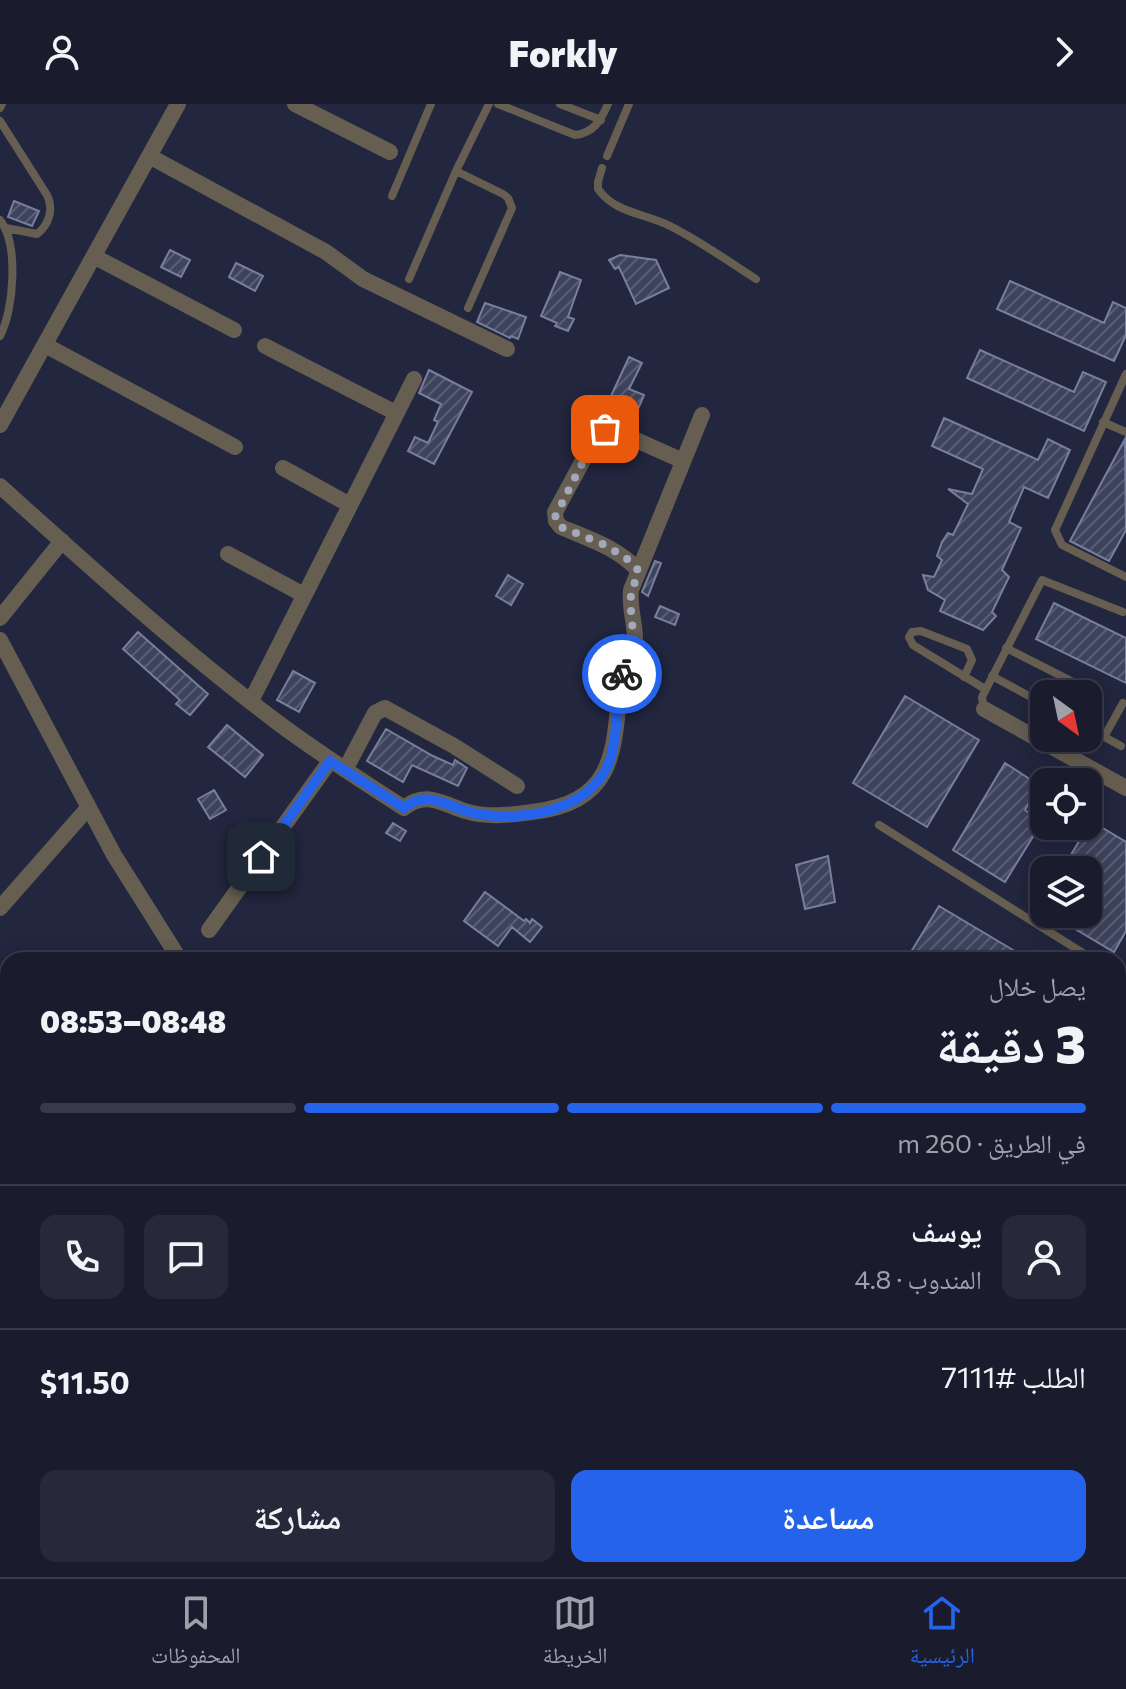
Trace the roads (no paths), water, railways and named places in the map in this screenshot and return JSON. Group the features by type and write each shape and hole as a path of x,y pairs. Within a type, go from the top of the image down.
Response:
{"street":[{"path":"0,425 178,104"},
{"path":"295,104 390,152"},
{"path":"149,156 326,252 363,279 507,349"},
{"path":"95,257 234,330"},
{"path":"45,345 235,447"},
{"path":"265,346 396,413"},
{"path":"251,701 414,379"},
{"path":"0,486 251,701 338,765 404,808 419,799 432,798 473,814 504,816 551,810 580,799 604,773 619,716 622,674 634,644 630,600 638,570 702,415"},
{"path":"638,570 605,545 561,527 556,521 555,512 593,442 612,425 623,423 637,441 683,461"},
{"path":"283,468 350,505"},
{"path":"0,618 62,541"},
{"path":"228,554 304,595"},
{"path":"0,640 88,808 175,952"},
{"path":"209,930 375,713 385,708 517,786"},
{"path":"984,709 1126,788"},
{"path":"0,908 88,808"}],"lane":[{"path":"392,196 431,104"},
{"path":"409,279 489,104"},
{"path":"498,104 575,135 587,132 601,120 608,104"},
{"path":"560,104 601,120"},
{"path":"607,156 629,104"},
{"path":"0,121 51,204 44,228 37,234 3,224"},
{"path":"602,168 598,189 618,206 675,229 756,279"},
{"path":"456,171 503,194 512,208 468,308"},
{"path":"0,336 9,310 11,290 10,245 3,224"},
{"path":"1126,374 1056,523 1056,536 1062,545 1126,577"},
{"path":"1103,422 1126,432"},
{"path":"984,709 981,700 985,689 1042,580 1123,612"},
{"path":"964,677 972,660 967,649 918,630 912,632 909,637 913,645 964,677 985,689"},
{"path":"1006,648 1069,680"},
{"path":"992,676 1030,696"},
{"path":"1121,746 1104,737 1123,703"},
{"path":"879,825 1081,952"}]}
